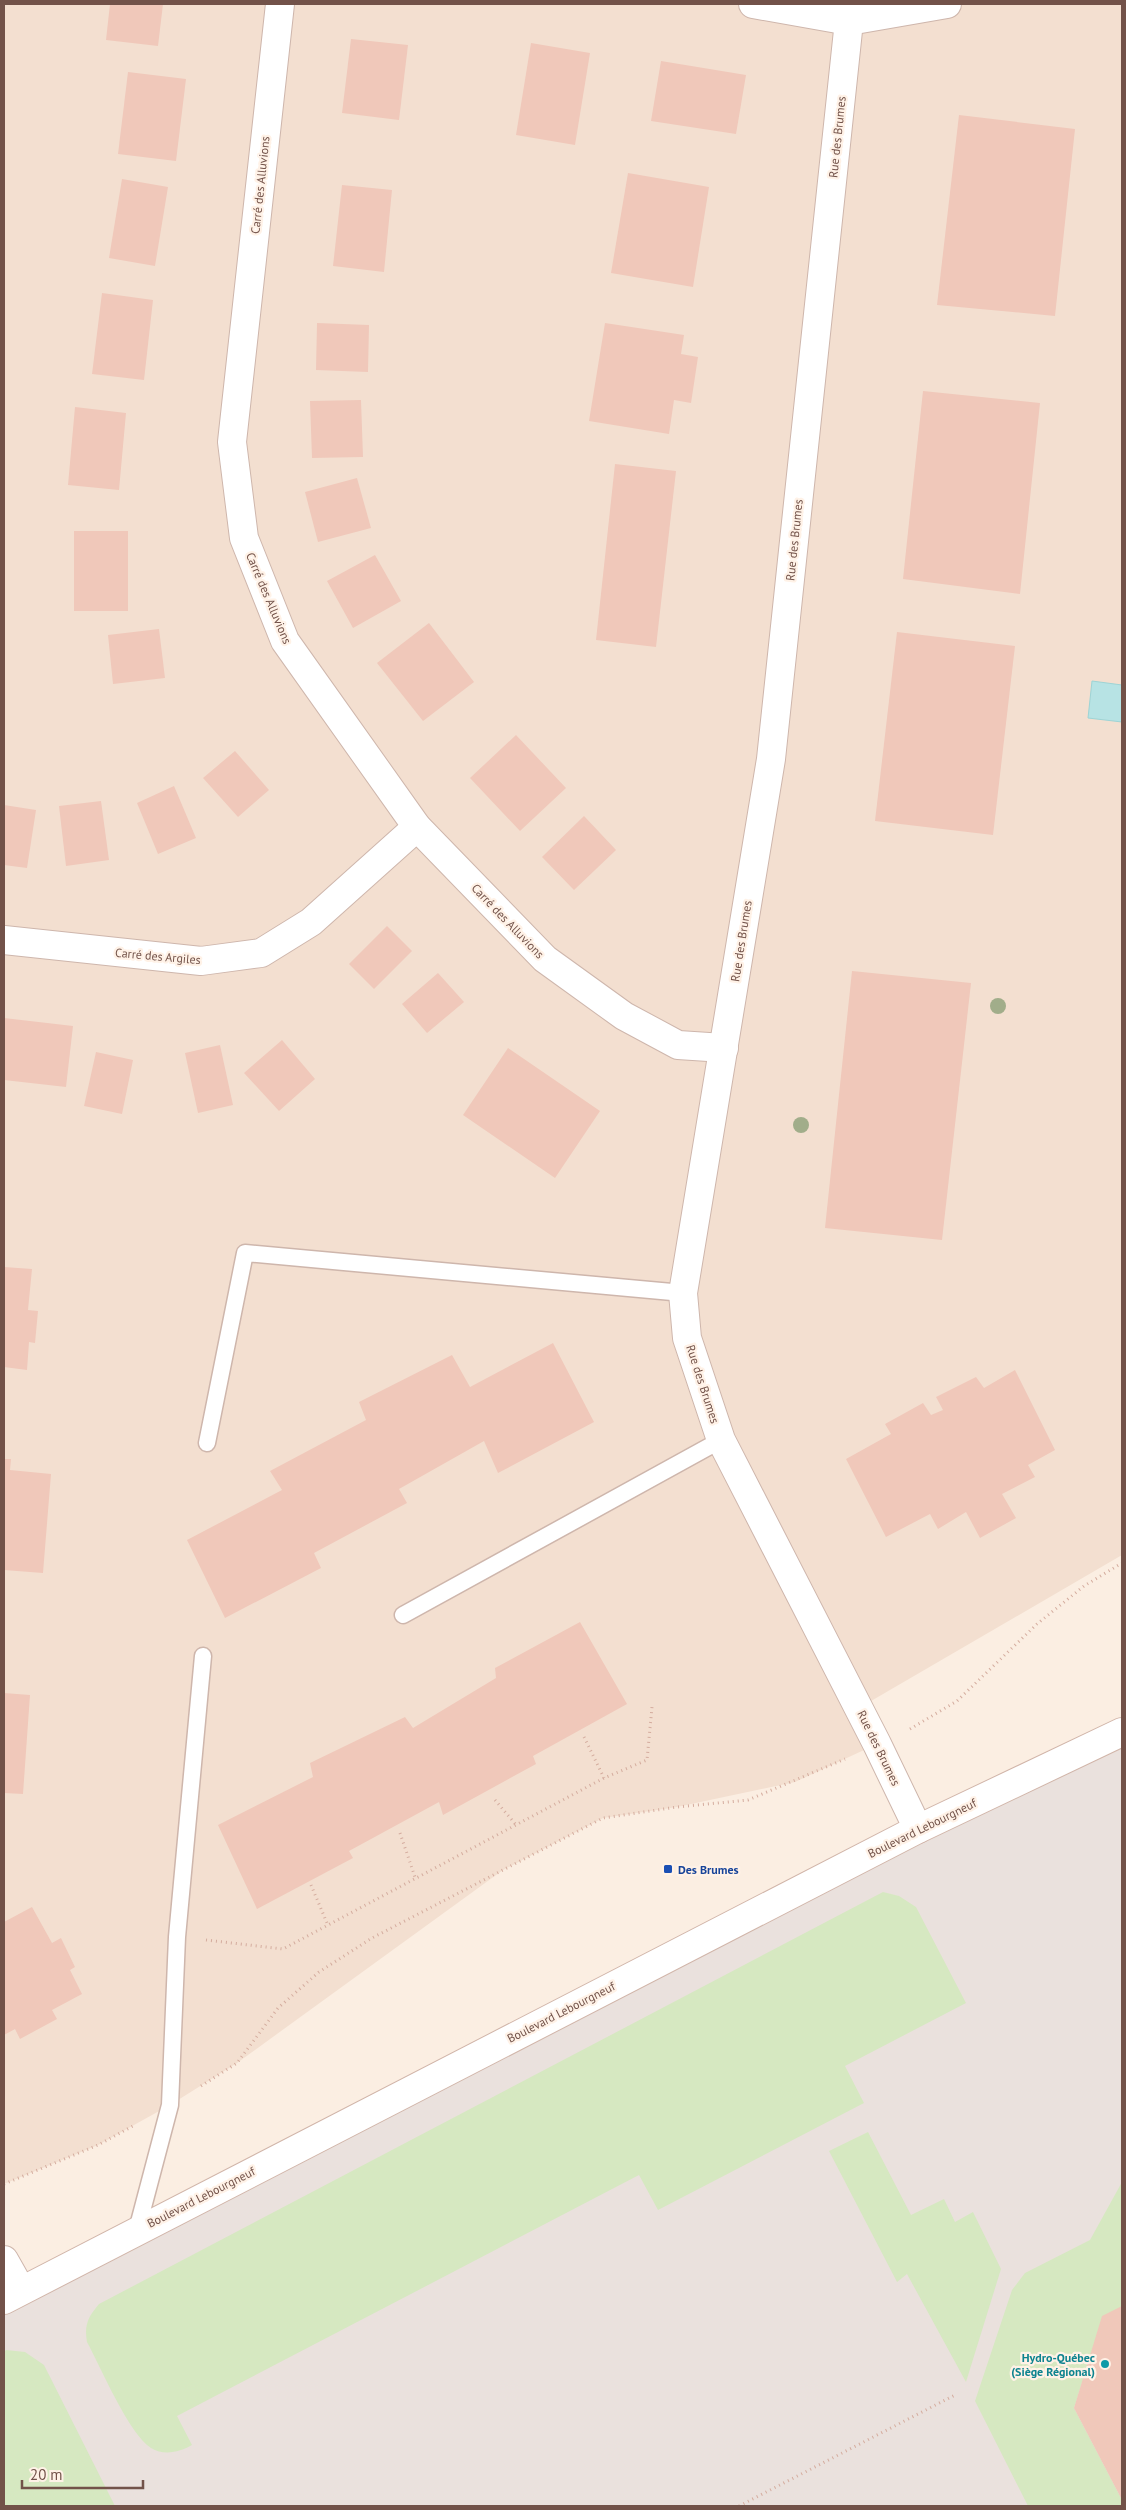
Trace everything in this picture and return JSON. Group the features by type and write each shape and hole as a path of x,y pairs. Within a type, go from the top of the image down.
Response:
{"street":[{"name":"Carré des Alluvions","path":"280,4 232,442 244,538 285,641 417,826 545,959 624,1016 678,1045 724,1048"},
{"path":"753,4 851,12 947,4"},
{"name":"Rue des Brumes","path":"851,12 771,759 683,1293 688,1338 721,1440 877,1744 918,1829"},
{"name":"Carré des Argiles","path":"4,940 201,961 261,953 311,922 417,826"},
{"name":"Boulevard Lebourgneuf","path":"12,2295 918,1829 1122,1732"},
{"path":"4,2260 12,2295"}],"lane":[{"path":"207,1443 245,1253 683,1293"},
{"path":"403,1615 721,1440"},
{"path":"138,2230 170,2105 177,1937 203,1656"}],"path":[{"path":"4,2184 98,2145 170,2105 237,2063 278,2008 319,1972 372,1938 595,1822 603,1818 677,1807 748,1800 820,1771 908,1731 957,1701 1037,1624 1084,1586 1122,1563"},
{"path":"177,1937 283,1949 328,1923 416,1880 604,1778 648,1760 652,1706"},
{"path":"584,1737 604,1778"},
{"path":"495,1800 516,1826"},
{"path":"400,1833 416,1880"},
{"path":"310,1885 328,1923"},
{"path":"739,2506 954,2395"}],"shaded area":[{"path":"4,4 1122,4 1122,1555 859,1708 877,1744 795,1782 677,1807 603,1818 503,1870 237,2063 170,2105 98,2145 4,2184"},
{"path":"1122,1732 1122,2506 4,2506 4,2300"}],"green space":[{"path":"883,1892 899,1896 916,1907 966,2003 845,2066 864,2103 658,2210 639,2175 177,2416 192,2445 177,2451 161,2452 151,2448 134,2429 116,2400 87,2342 86,2331 88,2322 99,2304"},
{"path":"868,2132 911,2215 944,2199 955,2222 973,2212 1001,2269 966,2382 907,2274 897,2282 829,2151"},
{"path":"1122,2182 1122,2307 1102,2319 1074,2408 1122,2500 1122,2506 1028,2506 975,2401 1012,2290 1025,2273 1090,2240"},
{"path":"6,2350 25,2352 44,2365 115,2506 4,2506 4,2352"}],"water":[{"path":"1092,681 1122,685 1122,722 1088,718"}],"building":[{"path":"110,4 163,4 158,46 106,40"},
{"path":"351,39 408,45 399,120 342,113"},
{"path":"531,43 590,53 575,145 516,135"},
{"path":"661,61 746,75 736,134 651,121"},
{"path":"128,72 186,79 176,161 118,154"},
{"path":"959,115 1075,129 1055,316 937,305"},
{"path":"628,173 709,187 693,287 611,273"},
{"path":"122,179 168,187 155,266 109,258"},
{"path":"342,185 392,190 384,272 333,266"},
{"path":"102,293 153,300 144,380 92,374"},
{"path":"317,323 369,325 368,372 316,370"},
{"path":"605,323 684,335 681,354 698,357 691,403 674,400 669,434 589,421"},
{"path":"923,391 1040,403 1020,594 903,579"},
{"path":"361,400 363,457 312,458 310,401"},
{"path":"75,407 126,413 119,490 68,485"},
{"path":"615,464 676,471 656,647 596,640"},
{"path":"357,478 371,528 318,542 305,492"},
{"path":"74,531 128,531 128,611 74,611"},
{"path":"375,555 401,601 353,628 327,581"},
{"path":"429,623 474,682 423,721 377,663"},
{"path":"159,629 165,678 113,684 108,635"},
{"path":"897,632 1015,646 993,835 875,821"},
{"path":"516,735 566,788 520,831 470,778"},
{"path":"235,751 269,790 238,817 203,778"},
{"path":"174,786 196,838 158,854 137,803"},
{"path":"101,801 109,860 66,866 59,806"},
{"path":"4,805 36,810 27,868 4,865"},
{"path":"584,816 616,850 574,890 542,857"},
{"path":"387,926 412,951 374,989 349,964"},
{"path":"852,971 971,983 942,1240 825,1228"},
{"path":"438,973 464,1002 427,1033 402,1004"},
{"path":"4,1018 73,1026 66,1087 4,1080"},
{"path":"282,1040 315,1079 279,1111 244,1073"},
{"path":"220,1045 233,1105 198,1113 185,1053"},
{"path":"508,1048 600,1111 555,1178 463,1115"},
{"path":"96,1052 133,1060 122,1114 84,1106"},
{"path":"4,1267 32,1269 28,1310 38,1311 35,1343 29,1342 27,1370 4,1367"},
{"path":"553,1343 594,1422 498,1473 484,1441 399,1489 407,1503 314,1553 321,1568 225,1618 187,1540 282,1490 270,1471 366,1420 359,1402 452,1355 470,1387"},
{"path":"1015,1370 1055,1450 1028,1465 1035,1477 1002,1494 1016,1518 980,1538 966,1512 938,1529 930,1514 886,1537 846,1459 891,1434 885,1424 923,1403 931,1415 943,1410 936,1397 976,1377 984,1388"},
{"path":"4,1459 11,1459 10,1470 51,1474 43,1573 4,1570"},
{"path":"580,1622 627,1704 533,1756 536,1764 443,1815 439,1802 349,1851 353,1858 257,1909 218,1825 313,1777 310,1763 405,1717 413,1728 496,1678 495,1668"},
{"path":"4,1693 30,1695 23,1794 4,1793"},
{"path":"32,1907 52,1943 61,1938 75,1967 70,1970 82,1994 52,2010 57,2019 20,2039 15,2029 4,2035 4,1922"},
{"name":"Hydro-Québec (Siège Régional)","path":"1122,2306 1122,2500 1074,2408 1102,2316"}],"place":[{"name":"Des Brumes","path":"668,1869"},
{"name":"Hydro-Québec (Siège Régional)","path":"1105,2364"}]}
